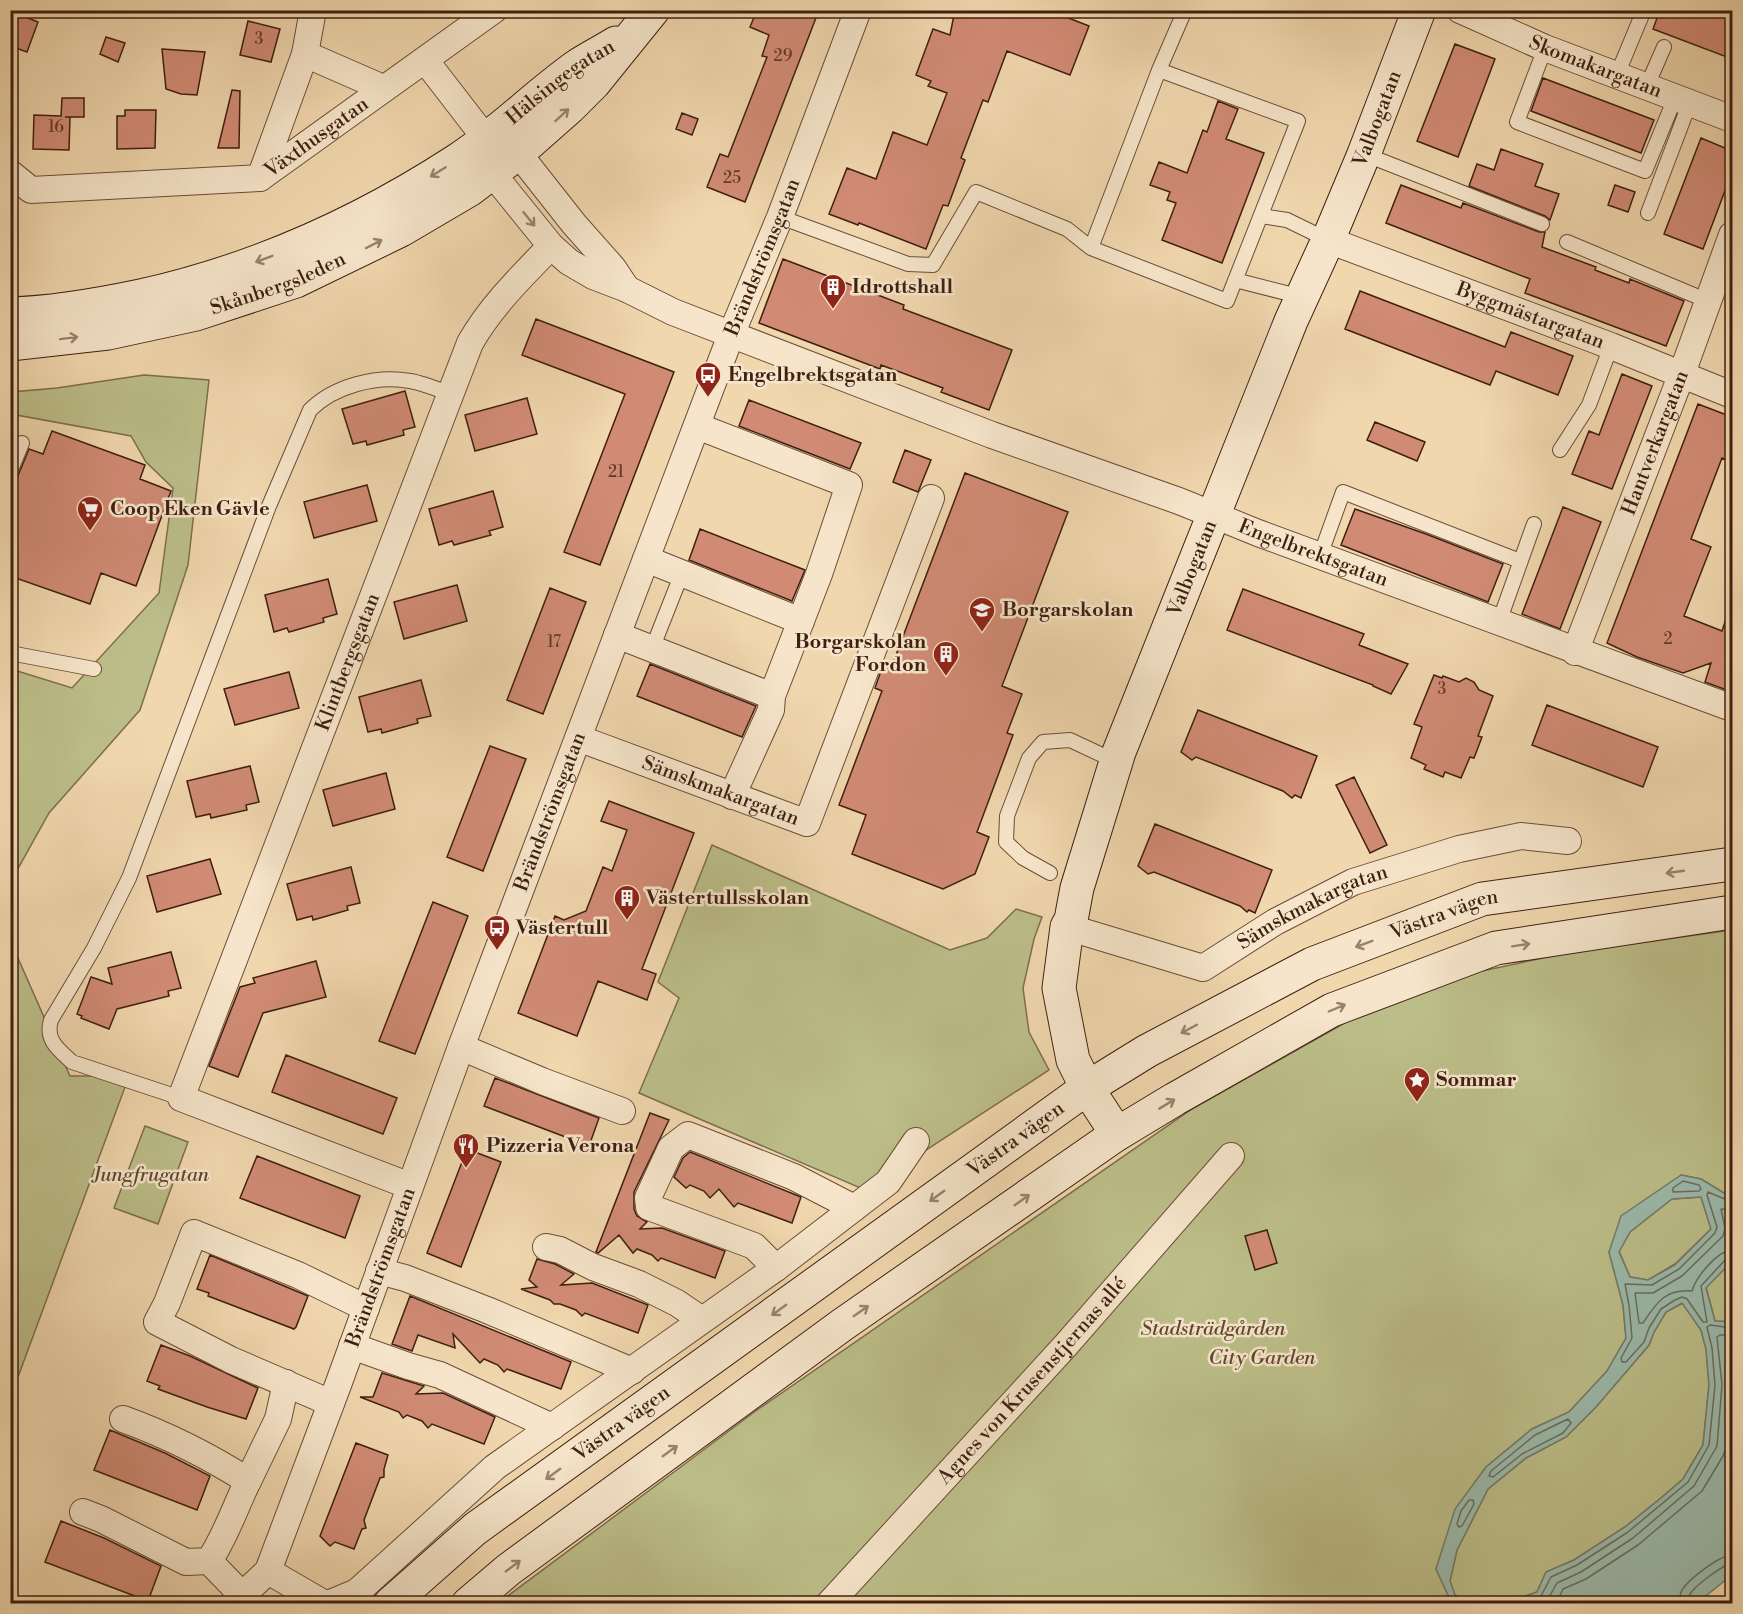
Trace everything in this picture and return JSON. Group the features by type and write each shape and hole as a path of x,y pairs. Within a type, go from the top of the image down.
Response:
{"main road":[{"name":"Valbogatan","path":"1117,1134 1087,1088 1073,1060 1059,988 1067,927 1071,920 1077,888 1116,761 1302,297 1364,154 1419,10"},
{"name":"Hälsingegatan","path":"486,139 578,66 644,21"},
{"name":"Hälsingegatan","path":"518,153 594,83 644,21"},
{"name":"Skånbergsleden","path":"10,314 105,304 181,287 242,268 302,245 371,211 447,166 486,139"},
{"name":"Skånbergsleden","path":"10,344 108,333 196,314 296,281 401,230 469,190 518,153"},
{"name":"Västra vägen","path":"390,1604 475,1529 1087,1088 1147,1051 1312,964 1482,899 1732,864"},
{"path":"468,1604 508,1569 832,1332 1117,1134 1332,1010 1496,948 1732,912"}],"street":[{"path":"260,178 305,54 313,10"},
{"name":"Växthusgatan","path":"10,172 31,190 260,178 494,10"},
{"name":"Brändströmsgatan","path":"238,1599 268,1571 461,1047 731,335 780,217 858,10"},
{"name":"Skomakargatan","path":"1460,10 1545,48 1732,119"},
{"path":"305,54 383,88"},
{"path":"425,60 486,139"},
{"name":"Engelbrektsgatan","path":"486,139 518,153 574,224 613,268 627,289"},
{"name":"Engelbrektsgatan","path":"486,139 492,173 551,246 569,262 593,276 627,289 673,312 992,435 1179,501 1575,652 1732,708"},
{"name":"Hantverkargatan","path":"1575,652 1732,235"},
{"name":"Byggmästargatan","path":"1328,240 1611,346 1732,395"},
{"name":"Klintbergsgatan","path":"181,1098 450,394 479,327 507,292 551,246"},
{"path":"697,426 849,485 819,574 772,696 771,710 732,796"},
{"name":"Sämskmakargatan","path":"578,738 807,823 931,498"},
{"path":"646,559 801,621"},
{"path":"617,635 772,696"},
{"name":"Sämskmakargatan","path":"1067,927 1203,968 1275,921 1353,882 1459,849 1521,836 1568,841"},
{"path":"461,1047 622,1111"},
{"path":"181,1098 410,1186"},
{"path":"776,1268 754,1246 649,1207 648,1198 671,1148 688,1135 794,1177 854,1208"},
{"name":"Västra vägen","path":"268,1571 327,1604 357,1592 495,1467 776,1268 888,1182 916,1141"},
{"name":"Agnes von Krusenstjernas allé","path":"829,1604 1066,1345 1231,1156"},
{"path":"331,1403 263,1375 157,1322 167,1303 194,1233 298,1275 366,1308"},
{"path":"546,1247 560,1250 593,1267 639,1284 677,1303 702,1320"},
{"path":"379,1271 405,1278 487,1310 632,1371"},
{"path":"352,1346 440,1375 552,1427"},
{"path":"209,1561 222,1542 233,1510 278,1419 286,1383"},
{"path":"123,1419 147,1427 217,1461 248,1481"},
{"path":"83,1512 186,1562 209,1561"},
{"path":"209,1561 238,1599"}],"lane":[{"path":"1091,248 1159,70 1185,10"},
{"path":"1617,75 1644,10"},
{"path":"1647,86 1664,47"},
{"path":"1545,48 1517,122 1644,171 1682,100"},
{"path":"780,217 908,264 933,266 976,192 1067,229 1091,248 1227,301 1298,121 1159,70"},
{"path":"1648,213 1682,100"},
{"path":"1364,154 1542,224"},
{"path":"1261,216 1287,220 1328,240"},
{"path":"1567,242 1708,301"},
{"path":"1235,280 1302,297"},
{"path":"1560,450 1589,405 1611,346"},
{"path":"181,1098 72,1062 62,1053 50,1036 48,1029 51,1020 84,966 129,878 269,506 310,410 320,400 334,393 370,382 411,381 450,394"},
{"path":"10,472 22,443"},
{"path":"1320,556 1343,492 1520,561"},
{"path":"1498,622 1534,524"},
{"path":"652,649 682,573"},
{"path":"10,653 94,669"},
{"path":"1050,873 1023,858 1006,842 1007,816 1029,758 1043,742 1070,740 1116,761"}],"green space":[{"path":"144,375 209,380 188,565 140,710 49,813 11,881 11,669 72,688 159,593 173,488 146,462 131,436 11,414 11,392 57,388"},
{"path":"712,845 950,950 987,938 1016,909 1042,917 1034,939 1023,988 1029,1032 1049,1070 865,1190 639,1093 679,998 658,982"},
{"name":"City Garden","path":"1732,930 1732,1198 1701,1179 1681,1175 1609,1252 1623,1305 1626,1338 1607,1371 1569,1412 1532,1429 1486,1467 1456,1509 1436,1569 1448,1595 1447,1603 497,1604 757,1410 1192,1109 1350,1020 1458,976 1567,953"},
{"path":"10,940 70,1076 96,1076 125,1087 11,1396"},
{"name":"Jungfrugatan","path":"145,1126 188,1142 158,1224 114,1208"},
{"path":"1701,1197 1711,1229 1675,1264 1648,1280 1630,1277 1619,1251 1630,1232 1672,1199"},
{"path":"1732,1261 1732,1322 1715,1321 1706,1287"},
{"path":"1683,1303 1701,1330 1706,1349 1709,1385 1703,1445 1683,1479 1625,1527 1574,1560 1546,1572 1537,1592 1506,1603 1471,1603 1455,1595 1450,1581 1457,1550 1488,1489 1526,1458 1566,1437 1596,1407 1649,1345 1666,1312"}],"water":[{"path":"1681,1175 1701,1179 1732,1198 1732,1261 1706,1288 1715,1321 1732,1322 1732,1575 1697,1603 1506,1603 1537,1592 1546,1572 1574,1560 1625,1527 1683,1479 1703,1445 1709,1385 1706,1349 1701,1330 1682,1303 1666,1312 1649,1345 1596,1407 1566,1437 1526,1458 1488,1489 1457,1550 1450,1581 1455,1595 1471,1603 1447,1603 1448,1595 1436,1569 1455,1509 1486,1467 1532,1429 1569,1412 1607,1371 1626,1338 1623,1305 1609,1252 1621,1216","holes":["1701,1197 1711,1229 1675,1265 1648,1280 1630,1277 1619,1252 1630,1232 1672,1199"]}],"building":[{"path":"757,10 819,10 745,202 707,187 720,154 728,157 767,57 762,56 769,35 750,27"},
{"path":"955,10 1048,10 1089,26 1070,75 1007,51 988,102 983,100 961,158 965,160 948,206 943,205 926,249 829,214 847,168 876,179 893,132 927,145 947,93 928,86 931,81 916,75 933,29 950,35"},
{"path":"1660,10 1721,10 1732,15 1732,59 1653,29"},
{"path":"10,11 38,22 27,52 10,46"},
{"path":"248,21 280,29 271,62 240,55"},
{"path":"106,37 125,43 118,62 100,54"},
{"path":"1455,44 1495,59 1458,157 1417,141"},
{"path":"162,49 205,52 197,95 181,94 166,89"},
{"path":"1543,78 1654,120 1641,153 1531,111"},
{"path":"232,90 240,91 239,148 218,148"},
{"path":"62,98 84,98 84,117 70,117 69,150 33,149 34,115 61,116"},
{"path":"1218,101 1238,109 1226,139 1264,153 1222,263 1162,240 1176,203 1167,200 1170,192 1150,185 1159,162 1187,173 1203,130 1207,132"},
{"path":"125,110 156,110 155,148 117,149 117,116 125,116"},
{"path":"682,113 698,119 692,135 676,129"},
{"path":"1701,138 1732,151 1732,172 1703,249 1664,234"},
{"path":"1501,149 1543,164 1535,186 1559,194 1550,220 1469,186 1477,164 1494,170"},
{"path":"1401,185 1461,208 1463,203 1539,232 1545,232 1542,247 1596,267 1595,270 1629,283 1630,279 1684,301 1666,346 1525,293 1530,279 1386,223"},
{"path":"1615,185 1635,192 1628,212 1608,205"},
{"path":"783,259 904,305 903,309 1012,350 989,410 941,392 943,388 881,365 880,369 759,323"},
{"path":"1360,291 1505,347 1511,332 1573,356 1558,395 1496,371 1490,385 1345,329"},
{"path":"536,319 674,372 600,565 564,552 625,394 522,355"},
{"path":"1622,374 1652,386 1612,489 1572,474 1589,431 1599,435"},
{"path":"405,391 415,427 403,430 404,435 367,445 366,441 353,444 342,409"},
{"path":"527,398 537,434 475,451 465,415"},
{"path":"749,400 861,443 850,469 739,426"},
{"path":"1698,404 1732,417 1732,462 1722,458 1691,539 1711,547 1684,616 1722,631 1729,610 1732,611 1732,692 1705,682 1711,663 1683,673 1637,657 1607,643"},
{"path":"1375,422 1425,442 1417,461 1367,440"},
{"path":"52,431 145,465 140,479 171,491 136,586 101,573 90,604 10,576 10,495 29,449 43,454"},
{"path":"905,450 931,460 918,492 893,482"},
{"name":"Borgarskolan Fordon","path":"965,473 1068,512 1002,686 1022,694 1007,733 1013,735 977,832 989,837 975,874 943,889 852,854 866,815 839,805 882,691 875,688 883,665 891,668"},
{"path":"367,485 377,521 314,538 304,502"},
{"path":"493,491 503,527 489,531 491,535 454,545 452,541 439,545 429,509"},
{"path":"1563,507 1601,522 1560,629 1522,614"},
{"path":"1355,509 1503,564 1488,602 1341,545"},
{"path":"700,529 805,570 792,601 689,560"},
{"path":"328,579 337,614 323,618 324,622 289,632 287,628 274,632 265,595"},
{"path":"457,585 467,621 404,639 394,602"},
{"path":"550,588 586,602 543,714 507,700"},
{"path":"1243,589 1364,634 1359,645 1408,664 1391,694 1373,685 1227,630"},
{"path":"650,664 756,706 742,737 637,696"},
{"path":"289,672 299,708 235,725 224,689"},
{"path":"1434,675 1459,682 1466,678 1474,682 1479,690 1493,696 1478,736 1482,737 1474,758 1470,757 1461,778 1445,772 1443,777 1424,769 1426,765 1411,758 1422,727 1414,724"},
{"path":"421,680 431,716 417,719 418,723 382,733 381,729 368,732 359,697"},
{"path":"1547,705 1658,747 1643,787 1532,745"},
{"path":"1198,710 1317,756 1301,798 1295,795 1292,798 1283,791 1196,757 1192,760 1181,752"},
{"path":"490,746 526,759 483,871 447,857"},
{"path":"250,766 259,802 246,805 247,810 211,818 210,814 196,817 187,781"},
{"path":"386,773 395,809 333,826 323,790"},
{"path":"1354,777 1387,845 1370,853 1336,785"},
{"name":"Västertullsskolan","path":"609,801 694,833 642,969 656,974 647,1000 598,981 577,1036 518,1013 555,916 564,920 586,911 603,867 612,871 627,830 601,821"},
{"path":"1155,824 1272,870 1255,913 1249,910 1247,912 1240,906 1154,872 1148,874 1138,866"},
{"path":"210,859 221,894 157,912 147,876"},
{"path":"351,867 360,903 347,906 348,910 313,920 312,916 297,920 287,884"},
{"path":"433,902 468,916 415,1054 379,1041"},
{"path":"171,952 181,988 168,991 169,996 117,1009 109,1029 81,1018 82,1016 77,1014 91,977 112,984 108,968"},
{"path":"316,961 326,997 263,1013 238,1077 209,1066 240,987 255,983 253,978"},
{"path":"286,1055 397,1098 383,1134 272,1092"},
{"path":"495,1078 599,1118 589,1146 484,1106"},
{"path":"650,1113 669,1120 634,1192 634,1209 637,1216 647,1222 640,1229 662,1228 725,1251 715,1278 661,1258 658,1261 652,1255 637,1249 633,1253 619,1235 598,1253 596,1252"},
{"path":"467,1149 501,1162 461,1267 427,1253"},
{"path":"690,1152 801,1197 792,1223 738,1203 734,1207 719,1189 710,1198 704,1191 690,1185 686,1188 674,1177 683,1158"},
{"path":"257,1156 360,1196 345,1238 240,1198"},
{"path":"1267,1230 1277,1263 1255,1270 1245,1236"},
{"path":"210,1255 308,1296 296,1327 294,1329 208,1296 209,1293 197,1289"},
{"path":"537,1259 555,1264 574,1274 561,1285 592,1283 648,1305 638,1333 585,1313 582,1316 576,1310 554,1304 550,1300 521,1289 537,1287 529,1280"},
{"path":"410,1296 571,1362 561,1389 507,1369 504,1372 498,1365 484,1359 480,1363 453,1334 455,1348 418,1335 412,1351 392,1344"},
{"path":"161,1345 258,1388 246,1419 158,1389 160,1386 147,1381"},
{"path":"382,1373 424,1386 416,1394 443,1393 495,1417 484,1444 432,1424 428,1428 422,1421 407,1415 403,1418 399,1412 360,1397 373,1397"},
{"path":"110,1430 165,1453 210,1476 197,1510 94,1470"},
{"path":"356,1443 388,1455 384,1477 380,1478 364,1520 366,1528 362,1529 354,1549 335,1542 330,1546 320,1536"},
{"path":"61,1521 104,1538 161,1566 148,1601 45,1562"}],"place":[{"name":"Idrottshall","path":"833,310"},
{"name":"Engelbrektsgatan","path":"708,398"},
{"name":"Coop Eken Gävle","path":"90,532"},
{"name":"Borgarskolan","path":"982,633"},
{"name":"Borgarskolan Fordon","path":"946,677"},
{"name":"Västertullsskolan","path":"627,921"},
{"name":"Västertull","path":"497,951"},
{"name":"Sommar","path":"1417,1103"},
{"name":"Pizzeria Verona","path":"466,1169"}],"park label":[{"name":"Stadsträdgården","path":"1213,1329"}]}
